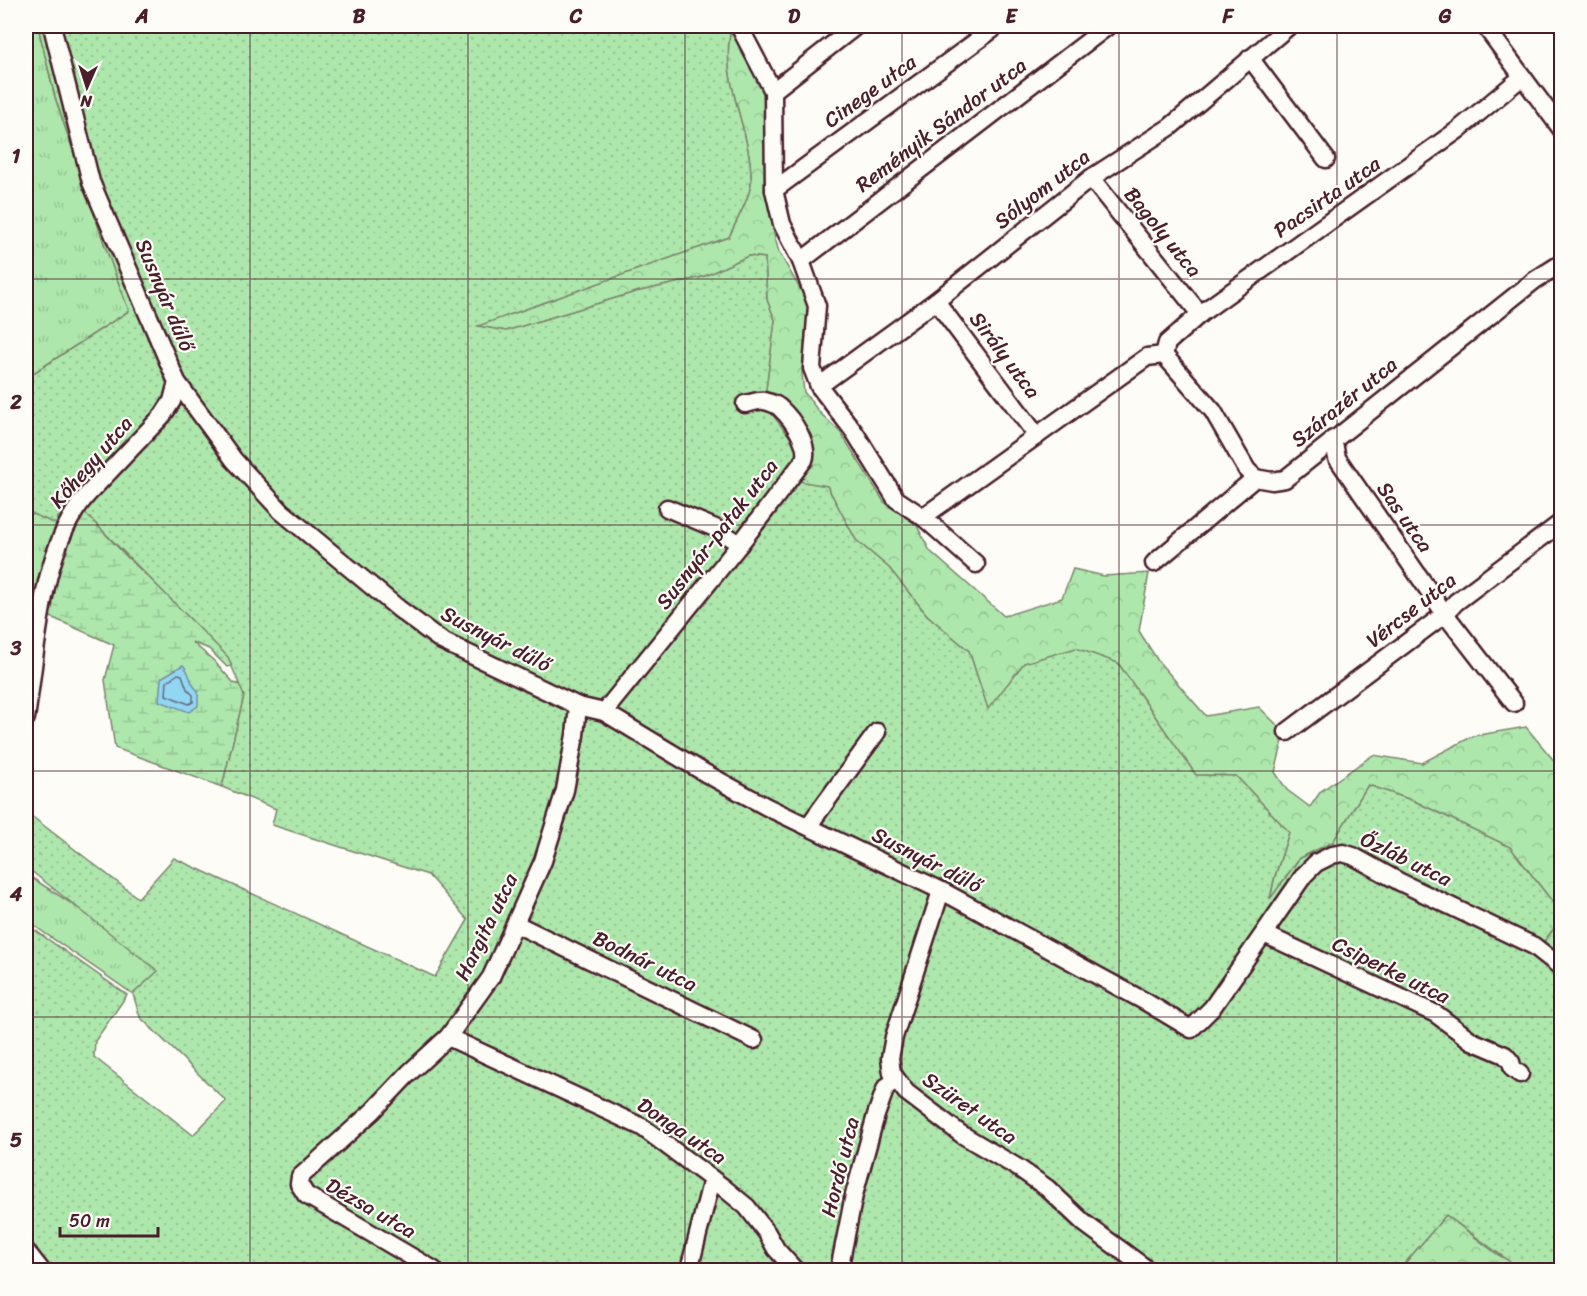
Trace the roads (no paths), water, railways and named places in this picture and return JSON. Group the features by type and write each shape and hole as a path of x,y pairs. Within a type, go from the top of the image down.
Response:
{"street":[{"name":"Susnyár dűlő","path":"52,26 91,182 177,382 234,460 281,512 399,609 442,641 578,706 603,712 766,807 808,825 941,891 1146,1002 1191,1029"},
{"path":"739,26 773,91 774,190 782,224 801,261 818,306 812,368 819,386 855,434 896,499 923,517 976,564"},
{"path":"773,91 856,26"},
{"name":"Reményik Sándor utca","path":"801,261 1108,26"},
{"name":"Sólyom utca","path":"819,386 936,301 1091,178 1170,127 1289,26"},
{"path":"1485,26 1562,130"},
{"name":"Cinege utca","path":"774,190 993,29"},
{"path":"1250,58 1326,159"},
{"name":"Pacsirta utca","path":"1164,355 1167,343 1200,314 1458,130 1522,77"},
{"name":"Bagoly utca","path":"1091,178 1200,314"},
{"name":"Szárazér utca","path":"1255,478 1272,482 1285,479 1535,280 1562,264"},
{"name":"Sirály utca","path":"936,301 1037,436"},
{"path":"923,517 1147,357 1164,355 1213,411 1247,470 1255,478 1154,564"},
{"name":"Kőhegy utca","path":"26,718 49,580 57,546 65,526 77,506 163,415 172,401 177,382"},
{"name":"Susnyár-patak utca","path":"603,712 804,460 806,455 804,445 780,407 762,400 745,404"},
{"name":"Sas utca","path":"1333,439 1337,458 1444,614 1514,703"},
{"path":"667,508 715,528 740,543"},
{"name":"Vércse utca","path":"1287,732 1562,522"},
{"name":"Hargita utca","path":"302,1174 373,1111 448,1037 491,977 543,861 565,790 578,706"},
{"path":"808,825 877,732"},
{"name":"Őzláb utca","path":"1191,1029 1212,1008 1297,883 1310,868 1332,855 1343,853 1534,946 1562,968"},
{"name":"Szüret utca","path":"941,891 894,1037 890,1058 892,1073 918,1102 961,1134 1047,1188 1084,1223 1148,1270"},
{"name":"Bodnár utca","path":"516,924 754,1040"},
{"name":"Csiperke utca","path":"1264,934 1436,1014 1472,1041 1505,1055 1509,1058 1513,1069 1520,1074"},
{"name":"Donga utca","path":"448,1037 642,1127 747,1207 776,1249 795,1270"},
{"name":"Hordó utca","path":"839,1270 854,1195 876,1115 886,1088 896,1080"},
{"name":"Dézsa utca","path":"302,1174 299,1184 306,1195 435,1270"},
{"path":"689,1270 712,1179"},
{"path":"26,1251 41,1270"}],"water":[{"path":"183,665 198,691 198,706 189,712 159,701 161,678"}]}
